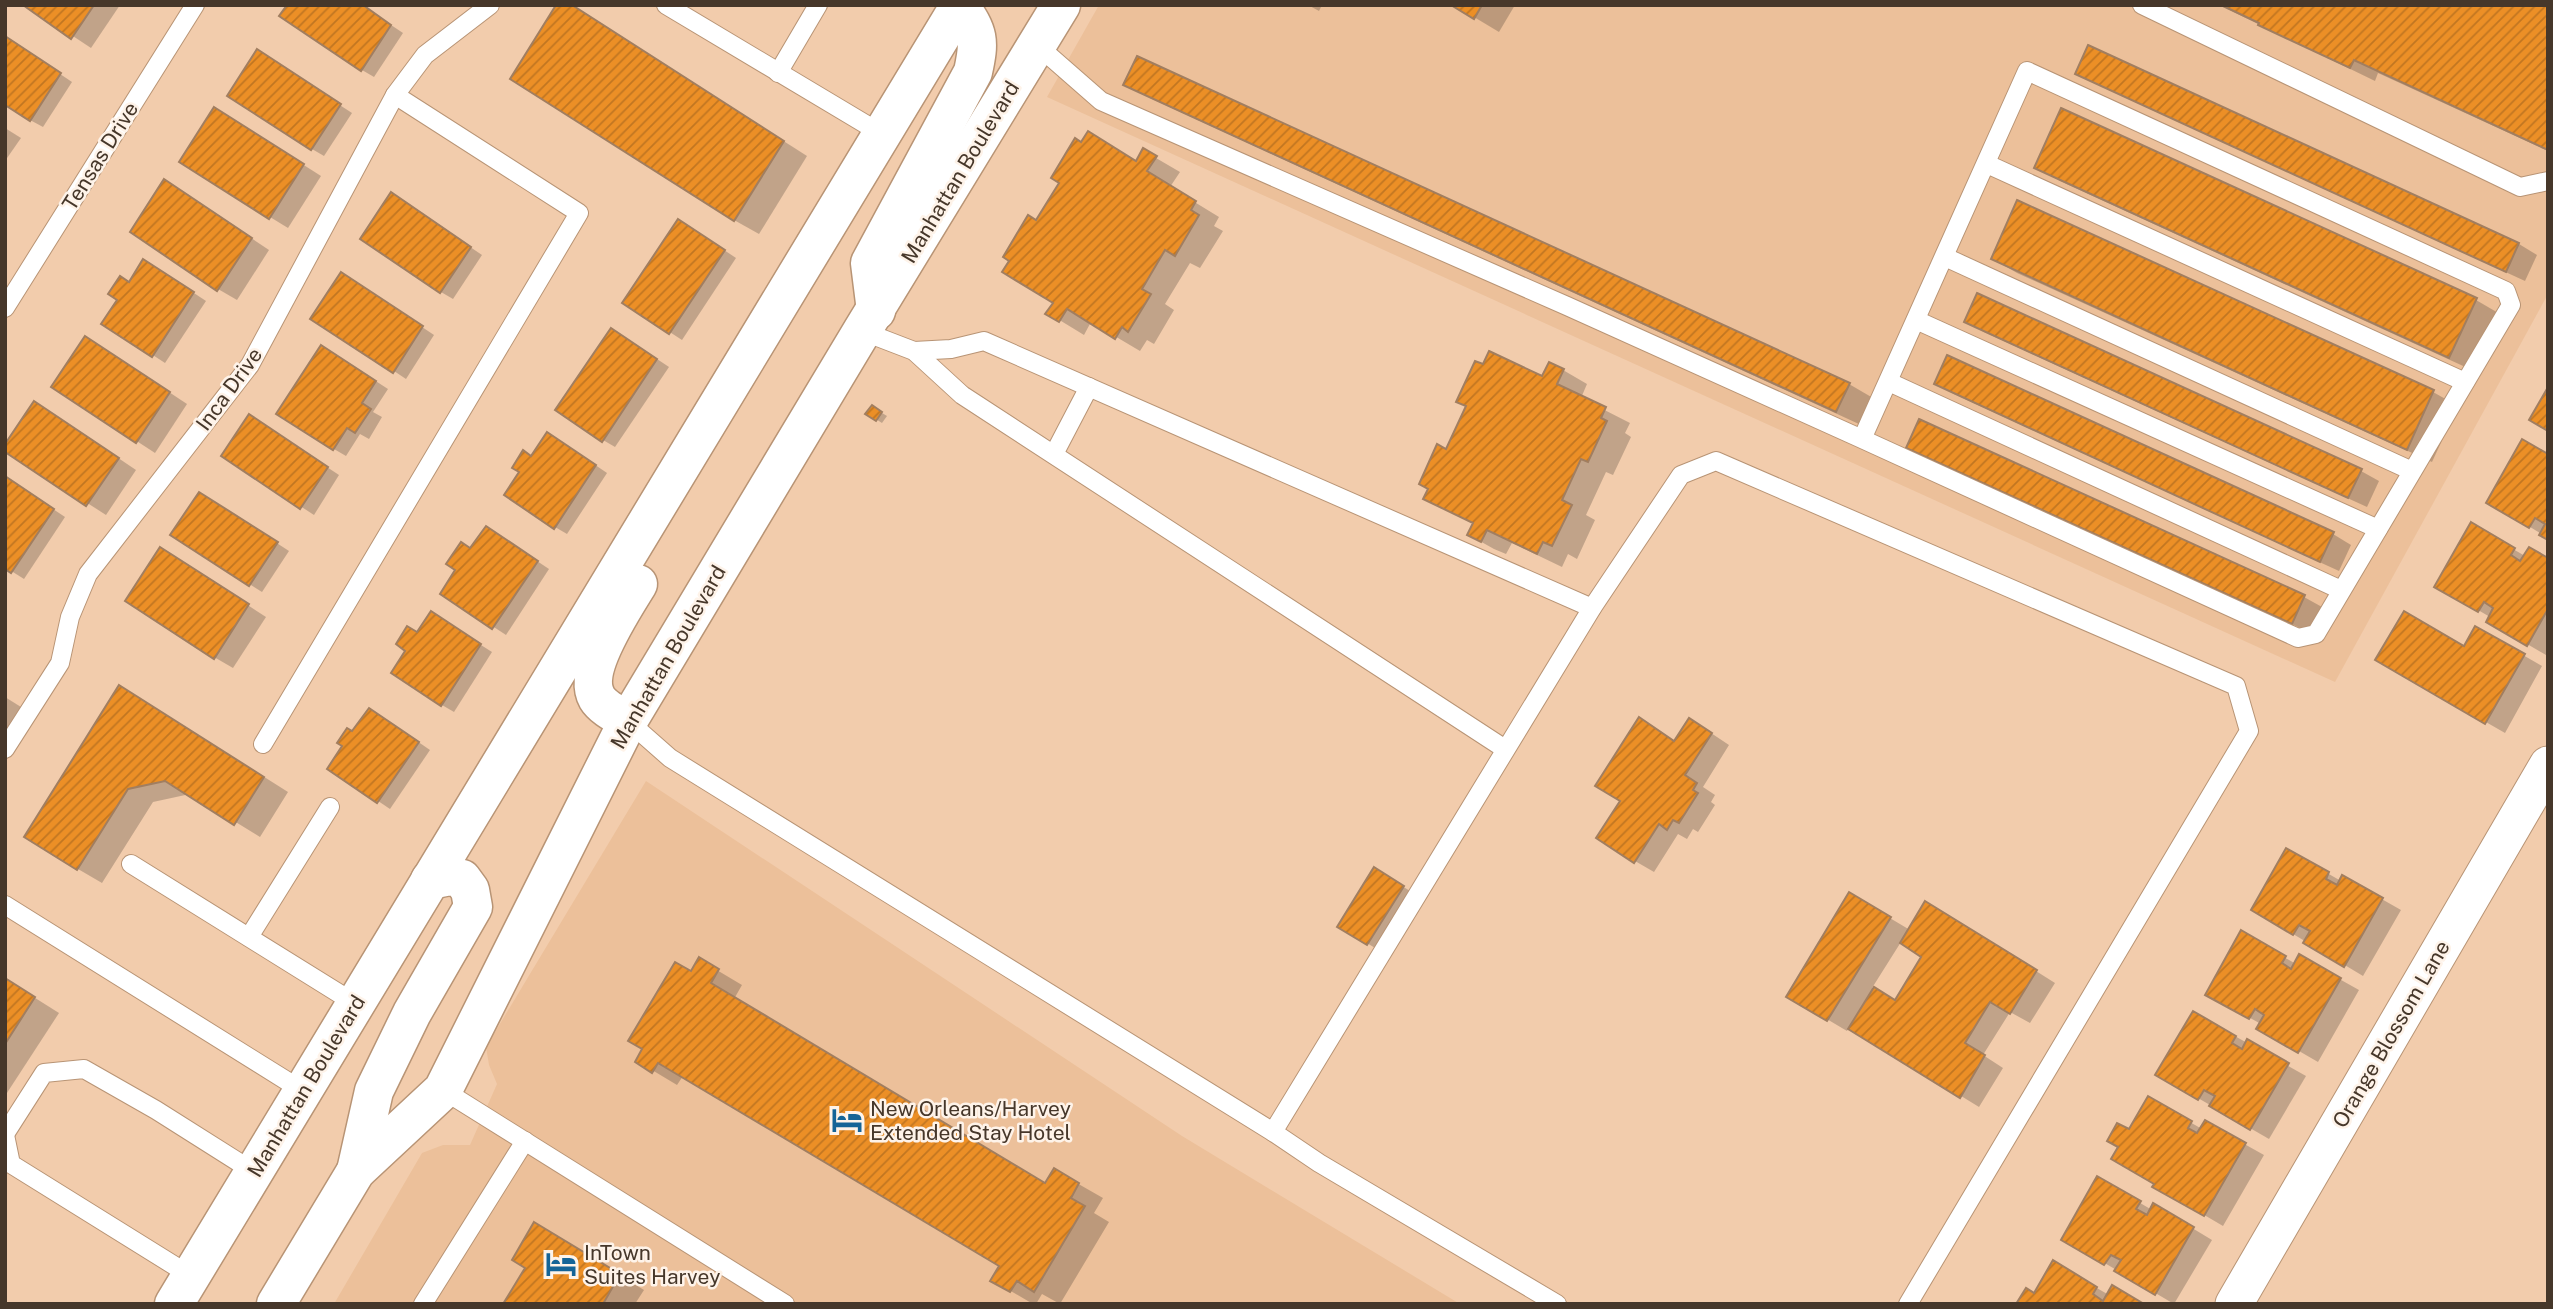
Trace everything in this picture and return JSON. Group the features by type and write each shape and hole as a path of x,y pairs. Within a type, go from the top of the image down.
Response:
{"street":[{"name":"Manhattan Boulevard","path":"276,1304 356,1171 443,1090 628,722 1062,5"},
{"name":"Manhattan Boulevard","path":"183,1290 959,6"},
{"path":"869,321 870,263 973,72 979,46 977,32 959,6"},
{"path":"628,722 596,697 593,680 599,655 707,463 702,429"},
{"name":"Orange Blossom Lane","path":"2234,1304 2548,765"},
{"path":"356,1171 374,1091 412,1013 473,907 470,890 462,879 450,876 430,880"}],"lane":[{"name":"Tensas Drive","path":"5,308 195,5"},
{"name":"Inca Drive","path":"5,750 60,663 70,617 88,574 250,365 395,95 425,55 490,5"},
{"path":"666,5 882,134"},
{"path":"778,73 818,5"},
{"path":"2142,5 2520,187 2548,181"},
{"path":"1037,45 1101,101 1567,306 2298,639 2316,634 2511,305 2506,291 2027,71 1862,439"},
{"path":"262,744 579,213 395,95"},
{"path":"1987,164 2465,382"},
{"path":"1945,257 2412,471"},
{"path":"1916,320 2378,529"},
{"path":"869,321 914,351 962,395 1505,749"},
{"path":"914,351 951,349 984,341 1592,608"},
{"path":"1889,382 2342,590"},
{"path":"1054,454 1089,387"},
{"path":"1273,1132 1592,608 1681,475 1716,461 2236,686 2249,731 1908,1304"},
{"path":"628,722 670,758 1320,1163 1557,1304"},
{"path":"249,937 330,807"},
{"path":"131,864 356,1004"},
{"path":"5,905 303,1090"},
{"path":"183,1290 11,1164 5,1134 44,1073 84,1069 156,1110 254,1172"},
{"path":"443,1090 785,1304"},
{"path":"423,1304 525,1141"}],"shaded area":[{"path":"1099,5 2548,5 2548,294 2335,682 1047,97"},
{"path":"646,781 1182,1136 1460,1304 334,1304 422,1153 443,1145 470,1145 497,1084 489,1065 486,1047"}],"building":[{"path":"23,5 94,5 71,39"},
{"path":"287,5 363,5 391,25 361,71 279,16"},
{"path":"556,5 572,5 784,141 734,221 510,79"},
{"path":"1451,5 1482,5 1474,19"},
{"path":"2221,5 2548,5 2548,150 2354,60 2350,68"},
{"path":"5,36 61,73 30,121 5,105"},
{"path":"2088,45 2519,243 2506,272 2075,74"},
{"path":"257,49 341,104 311,150 227,96"},
{"path":"1137,56 1850,383 1836,412 1123,85"},
{"path":"214,107 304,164 269,219 179,162"},
{"path":"2061,108 2477,298 2449,358 2034,168"},
{"path":"1088,131 1136,161 1143,148 1157,156 1147,171 1196,201 1191,210 1199,215 1175,256 1165,250 1142,289 1151,294 1128,332 1122,327 1115,339 1067,309 1059,322 1045,314 1053,303 1002,272 1009,261 1003,257 1028,215 1036,220 1059,183 1051,178 1075,138 1081,142"},
{"path":"164,179 252,238 217,291 130,232"},
{"path":"391,192 471,247 440,293 360,239"},
{"path":"2017,200 2434,390 2407,450 1991,259"},
{"path":"678,219 725,250 669,334 622,303"},
{"path":"143,259 194,292 152,357 101,324 117,300 108,294 120,276 129,282"},
{"path":"341,272 423,326 393,373 310,319"},
{"path":"1977,293 2362,469 2348,498 1964,322"},
{"path":"611,328 657,359 602,442 555,410"},
{"path":"85,336 170,392 136,443 51,387"},
{"path":"321,345 376,381 362,403 371,409 355,433 347,428 333,450 276,414"},
{"path":"1489,351 1542,376 1549,362 1564,369 1557,384 1606,407 1601,418 1607,421 1588,462 1581,459 1562,500 1572,505 1552,546 1543,542 1537,554 1487,530 1481,542 1467,535 1473,523 1423,499 1428,489 1419,484 1437,444 1446,449 1466,406 1456,402 1475,361 1483,364"},
{"path":"1947,355 2334,532 2320,562 1934,384"},
{"path":"2548,387 2548,431 2529,420"},
{"path":"34,401 119,458 86,506 5,452 5,444"},
{"path":"872,405 882,412 876,421 865,414"},
{"path":"249,414 328,467 300,509 221,456"},
{"path":"1919,419 2305,595 2292,624 1906,448"},
{"path":"547,432 596,465 554,529 504,495 519,472 512,468 523,450 531,456"},
{"path":"2522,439 2548,454 2548,540 2539,535 2545,524 2535,518 2529,528 2486,503"},
{"path":"5,476 54,509 11,573 5,569"},
{"path":"199,492 278,542 249,586 170,535"},
{"path":"2471,522 2515,548 2511,555 2520,561 2529,547 2548,558 2548,609 2527,646 2486,622 2493,608 2484,602 2478,612 2434,587"},
{"path":"486,526 538,561 492,629 440,594 455,570 446,564 461,542 470,548"},
{"path":"160,547 249,604 214,659 125,601"},
{"path":"431,611 481,644 441,706 391,673 405,651 396,644 407,626 417,632"},
{"path":"2404,611 2464,646 2475,626 2525,654 2485,724 2375,660"},
{"path":"119,685 264,777 234,825 165,781 128,789 77,870 24,837"},
{"path":"369,708 419,742 377,803 327,769 342,746 337,743 347,728 352,731"},
{"path":"1639,717 1674,741 1689,718 1712,733 1685,775 1697,783 1693,790 1698,793 1679,823 1673,820 1667,830 1659,824 1634,863 1596,838 1620,801 1595,786"},
{"path":"2286,848 2329,872 2326,879 2337,885 2342,875 2383,898 2344,967 2303,943 2310,931 2299,925 2293,935 2251,910"},
{"path":"1374,867 1404,886 1367,945 1337,927"},
{"path":"1849,892 1891,917 1827,1021 1786,997"},
{"path":"1925,901 2037,970 2010,1014 1990,1002 1965,1043 1985,1055 1960,1098 1848,1029 1874,987 1895,1000 1921,957 1900,943"},
{"path":"2241,930 2286,956 2282,963 2291,969 2299,954 2341,978 2298,1053 2256,1029 2264,1015 2255,1009 2249,1019 2205,995"},
{"name":"New Orleans/Harvey Extended Stay Hotel","path":"699,957 719,969 711,983 1045,1183 1054,1168 1079,1183 1071,1198 1085,1206 1034,1292 1017,1281 1010,1292 990,1281 999,1266 658,1063 652,1073 635,1062 642,1049 628,1041 675,962 691,971"},
{"path":"5,978 35,997 5,1044"},
{"path":"2193,1011 2236,1036 2232,1043 2242,1049 2247,1039 2289,1063 2250,1130 2209,1106 2215,1096 2204,1090 2198,1100 2155,1075"},
{"path":"2148,1096 2192,1121 2188,1128 2197,1133 2205,1120 2246,1143 2204,1216 2152,1187 2154,1184 2111,1159 2118,1147 2107,1141 2117,1123 2129,1129"},
{"path":"2097,1176 2141,1201 2136,1209 2147,1215 2153,1203 2194,1227 2155,1295 2114,1271 2121,1260 2111,1255 2104,1265 2061,1240"},
{"name":"InTown Suites Harvey","path":"534,1222 620,1274 603,1304 503,1304 525,1268 512,1260"},
{"path":"2053,1260 2097,1287 2093,1294 2103,1301 2112,1285 2144,1304 2016,1304 2026,1288 2034,1293"}],"place":[{"name":"New Orleans/Harvey Extended Stay Hotel","path":"847,1120"},
{"name":"InTown Suites Harvey","path":"561,1264"}]}
